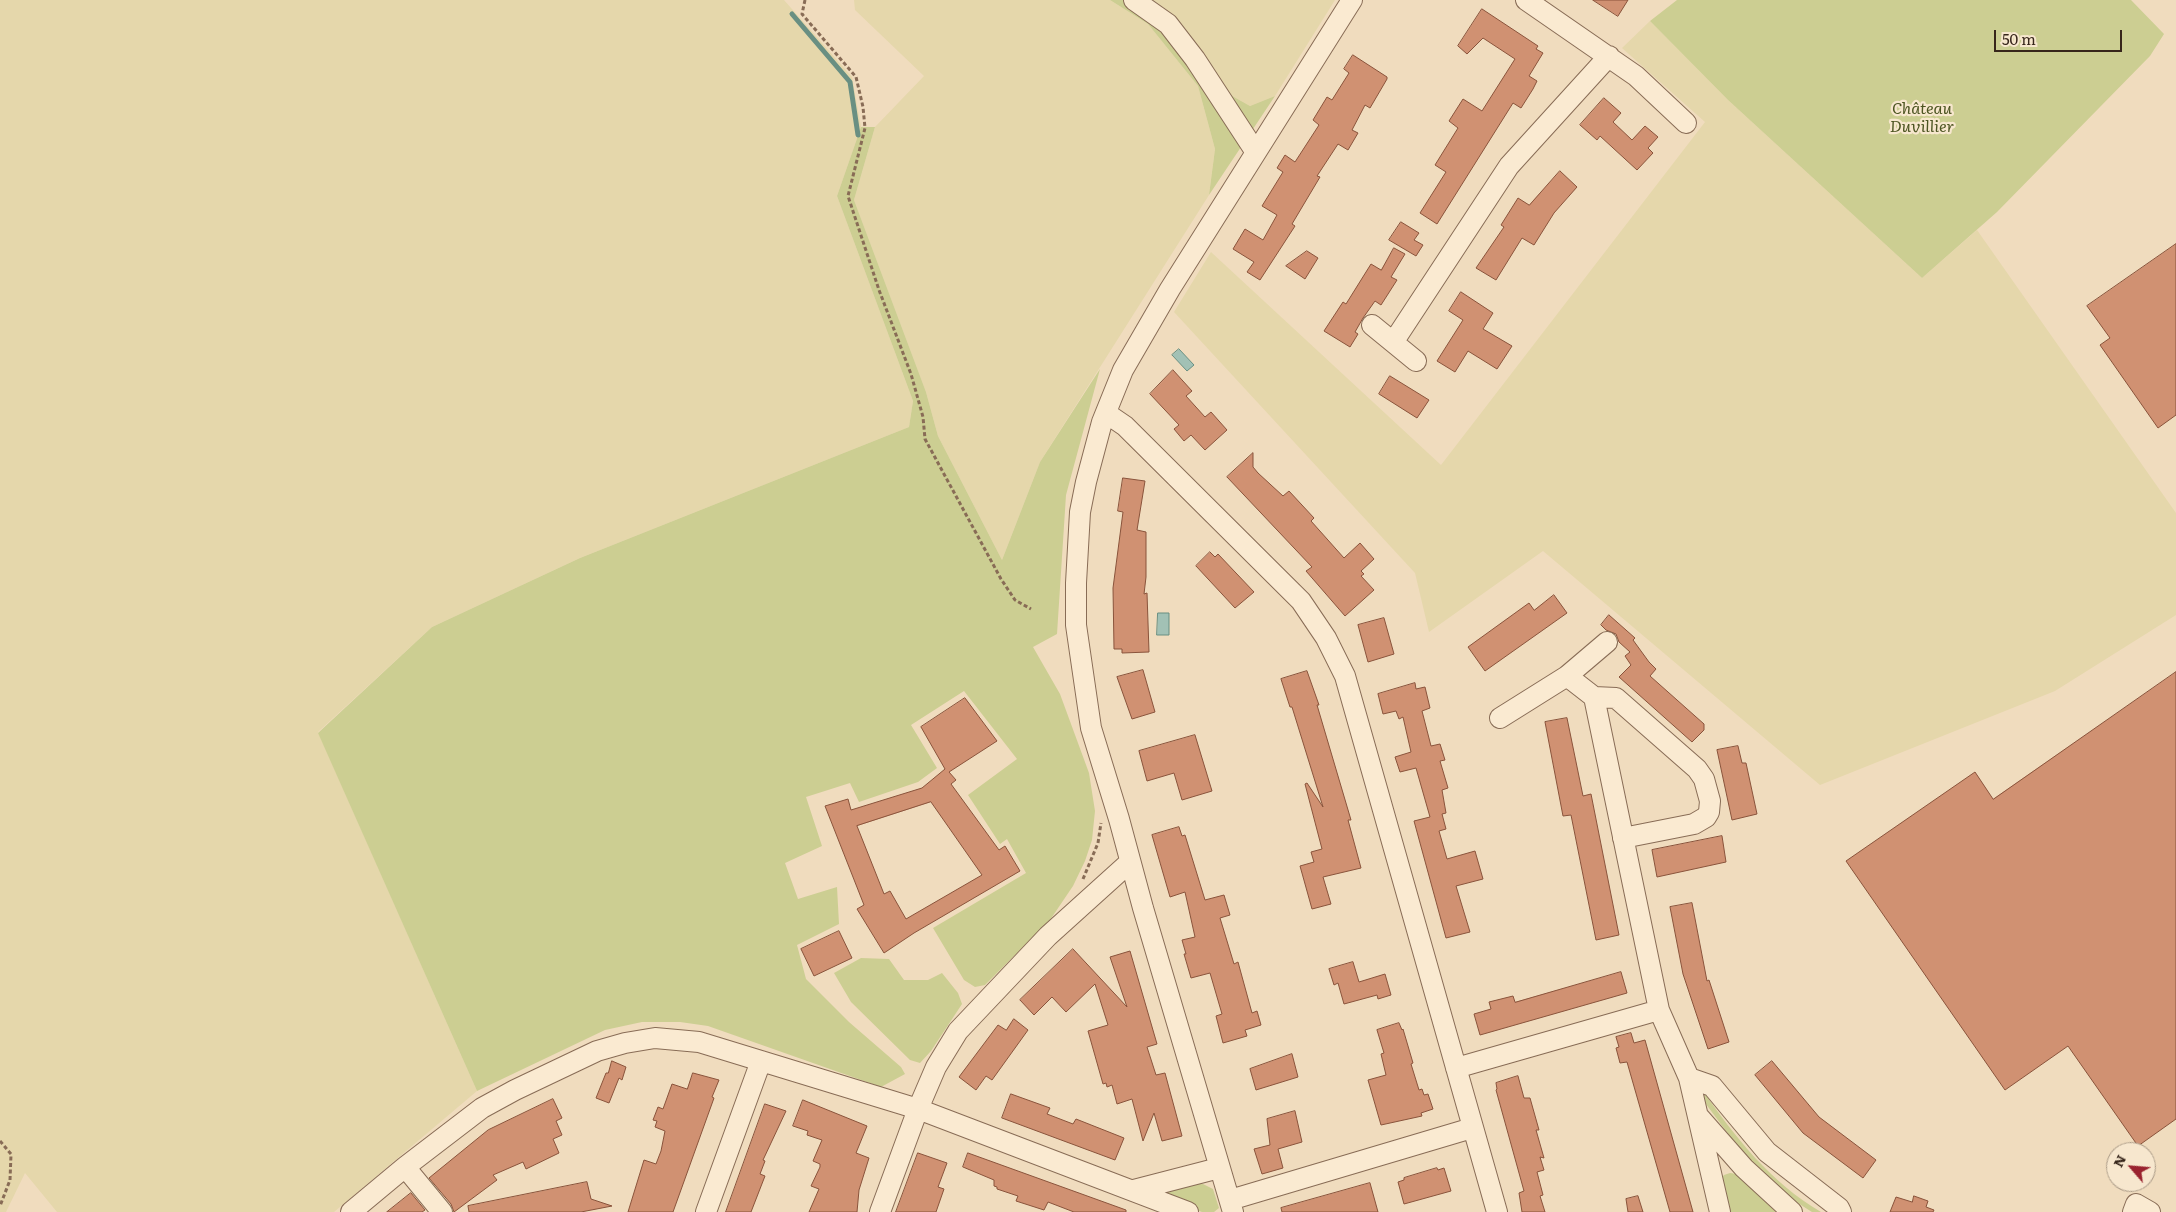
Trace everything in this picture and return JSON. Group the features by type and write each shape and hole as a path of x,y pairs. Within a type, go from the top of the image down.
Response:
{"street":[{"path":"1134,0 1168,24 1195,59 1255,151"},
{"path":"1352,0 1255,151 1170,289 1123,370 1106,412 1086,482 1080,512 1076,624 1091,728 1231,1206 1472,1128"},
{"path":"1526,0 1636,76 1686,123"},
{"path":"1394,341 1509,166 1609,56"},
{"path":"1372,325 1394,341 1416,362"},
{"path":"1106,412 1126,426 1300,602 1326,638 1345,676 1497,1212"},
{"path":"1500,718 1567,676 1607,642"},
{"path":"1567,676 1594,696 1616,698 1697,768 1704,779 1710,801 1706,817 1694,824 1623,838"},
{"path":"1594,696 1659,1010 1689,1078 1720,1212"},
{"path":"880,1212 918,1109 936,1067 958,1031 1048,936 1130,862"},
{"path":"1456,1068 1659,1010"},
{"path":"351,1212 405,1167 482,1108 522,1086 597,1051 625,1043 655,1038 699,1042 918,1109 1188,1212"},
{"path":"706,1212 761,1061"},
{"path":"1689,1078 1712,1086 1767,1152 1839,1208 1841,1212"},
{"path":"1697,1115 1744,1168 1792,1212"},
{"path":"405,1167 442,1212"},
{"path":"1134,1190 1219,1168"},
{"path":"2133,1212 2136,1204 2150,1212"}],"path":[{"path":"805,0 802,14 856,77 863,107 865,128 848,196 879,290 911,374 923,417 925,439 1001,579 1015,600 1031,609"},
{"path":"1081,883 1098,843 1101,821"},
{"path":"0,1140 11,1154 10,1180 0,1206"}],"shaded area":[{"path":"0,0 784,0 852,77 861,127 837,196 913,401 909,427 580,558 432,627 318,732 477,1091 334,1212 57,1212 25,1173 6,1212 0,1212"},
{"path":"854,0 1110,0 1148,24 1198,86 1215,149 1209,195 1040,462 1002,560 938,436 926,392 854,200 875,127 924,76 855,10"},
{"path":"1149,0 1335,0 1275,96 1250,106 1227,93"},
{"path":"1650,21 1728,100 1922,278 1977,230 2176,513 2176,615 2055,691 1820,785 1543,551 1429,632 1415,573 1174,312 1211,252 1441,465 1705,122 1622,48"},
{"path":"1179,349 1194,365 1187,371 1172,355"},
{"path":"1158,613 1169,613 1169,635 1157,635"}],"green space":[{"path":"1110,0 1149,0 1193,39 1227,93 1250,106 1275,96 1209,195 1215,149 1198,86 1148,24"},
{"name":"Château Duvillier","path":"1677,0 2131,0 2164,34 2150,56 1997,212 1922,278 1728,100 1650,21"},
{"path":"861,127 875,127 854,200 926,392 938,436 1002,560 1040,462 1100,369 1066,495 1057,634 1033,647 1060,694 1089,773 1095,811 1092,840 1085,861 1073,886 1050,920 985,985 975,987 964,980 933,928 1026,873 1007,839 1000,844 968,795 1017,759 964,691 911,725 937,768 918,782 859,802 850,783 806,797 822,846 785,863 798,899 837,887 839,924 797,945 806,979 849,1022 901,1067 905,1074 881,1087 708,1026 680,1022 642,1022 605,1030 477,1091 318,733 432,627 580,558 909,427 913,401 837,196"},
{"path":"861,958 889,959 904,980 928,980 942,973 958,993 962,1004 931,1051 920,1063 910,1060 851,1002 834,973"},
{"path":"1703,1091 1755,1158 1786,1187 1821,1212 1812,1212 1793,1200 1743,1154 1697,1092"},
{"path":"1730,1173 1737,1174 1776,1212 1727,1212 1721,1179 1724,1175"},
{"path":"1188,1183 1203,1184 1213,1189 1219,1208 1214,1212 1202,1212 1163,1197 1163,1189"}],"building":[{"path":"1593,0 1628,0 1618,16"},
{"path":"1482,9 1538,46 1536,49 1543,53 1529,76 1537,81 1533,89 1521,108 1513,103 1437,224 1420,213 1446,172 1435,165 1458,128 1449,121 1463,99 1482,111 1515,59 1483,38 1467,54 1458,46"},
{"path":"1353,55 1387,77 1387,79 1370,108 1365,105 1352,130 1358,133 1348,150 1338,144 1317,176 1320,177 1292,224 1295,226 1260,280 1247,272 1254,262 1233,249 1245,229 1263,240 1277,215 1262,206 1283,172 1277,168 1285,155 1295,162 1319,125 1313,120 1327,97 1332,100 1349,73 1344,69"},
{"path":"1604,98 1621,113 1613,122 1632,140 1645,126 1658,137 1648,148 1653,153 1637,170 1600,136 1597,140 1580,125"},
{"path":"1560,171 1577,187 1554,213 1534,245 1522,238 1496,280 1476,268 1504,227 1501,225 1518,198 1529,205"},
{"path":"1401,222 1419,233 1414,240 1423,245 1416,256 1389,240"},
{"path":"2176,244 2176,415 2158,428 2100,345 2110,338 2087,306"},
{"path":"1394,248 1405,254 1391,277 1397,280 1381,305 1375,301 1363,318 1355,332 1358,334 1350,347 1324,331 1343,302 1346,304 1371,264 1381,270"},
{"path":"1307,251 1318,258 1305,279 1286,266"},
{"path":"1461,292 1493,313 1483,329 1512,346 1497,369 1468,351 1455,372 1437,361 1463,320 1449,311"},
{"path":"1173,370 1192,391 1186,396 1205,417 1211,412 1227,430 1205,450 1191,435 1184,441 1174,429 1179,425 1150,394"},
{"path":"1390,376 1429,400 1417,418 1379,394"},
{"path":"1253,453 1253,467 1258,473 1283,496 1289,491 1314,518 1311,521 1344,558 1360,543 1374,559 1361,571 1364,574 1361,576 1374,590 1345,616 1306,571 1312,567 1227,477"},
{"path":"1123,478 1145,481 1137,530 1146,532 1144,594 1147,593 1149,652 1122,653 1122,649 1114,649 1113,588 1123,512 1118,511"},
{"path":"1210,552 1215,557 1218,554 1254,592 1235,608 1196,566"},
{"path":"1554,595 1567,613 1485,671 1468,647 1529,603 1534,610"},
{"path":"1609,615 1635,638 1633,640 1656,669 1650,676 1704,724 1704,730 1692,742 1619,677 1631,665 1625,656 1630,652 1619,642 1616,634 1606,630 1601,625"},
{"path":"1384,618 1394,654 1368,662 1358,625"},
{"path":"1143,670 1155,712 1132,719 1117,677"},
{"path":"1307,671 1319,705 1317,705 1351,820 1348,820 1361,868 1323,877 1331,904 1312,909 1300,866 1314,862 1311,852 1322,849 1305,784 1307,783 1323,807 1292,707 1290,707 1281,679"},
{"path":"2176,672 2176,1119 2144,1142 2135,1142 2068,1046 2005,1090 1846,861 1975,772 1993,799"},
{"path":"1415,683 1416,689 1425,687 1430,708 1422,711 1431,746 1440,744 1445,760 1440,761 1448,788 1442,790 1446,813 1442,814 1446,829 1439,831 1447,859 1475,851 1483,879 1456,886 1470,932 1446,938 1414,821 1430,817 1416,768 1400,772 1395,757 1411,752 1403,717 1399,719 1396,711 1383,714 1378,694"},
{"path":"965,698 997,741 949,772 956,780 951,784 999,850 1005,846 1020,871 914,933 884,953 857,909 864,905 825,806 848,799 851,810 922,788 945,769 921,727","holes":["931,802 982,875 906,919 890,891 884,894 857,826"]},
{"path":"1567,718 1583,796 1591,794 1619,935 1596,940 1571,815 1563,816 1545,722"},
{"path":"1195,735 1212,791 1182,800 1174,773 1147,781 1139,751"},
{"path":"1738,746 1742,763 1746,763 1757,814 1732,820 1717,750"},
{"path":"1179,827 1182,836 1185,835 1205,900 1224,895 1230,915 1220,918 1234,964 1238,962 1252,1013 1257,1011 1261,1025 1245,1030 1247,1036 1223,1043 1216,1016 1222,1014 1210,973 1191,978 1184,954 1186,954 1182,940 1195,937 1185,892 1170,897 1152,835"},
{"path":"1722,836 1726,862 1657,877 1652,850"},
{"path":"1692,903 1707,981 1709,980 1729,1042 1708,1049 1683,974 1670,907"},
{"path":"839,931 852,958 814,976 801,949"},
{"path":"1073,949 1127,1007 1110,957 1130,951 1157,1044 1147,1047 1156,1075 1165,1073 1182,1136 1162,1141 1154,1113 1143,1141 1132,1099 1117,1104 1112,1085 1107,1087 1106,1083 1103,1084 1088,1031 1108,1025 1095,984 1066,1012 1052,997 1034,1015 1020,1000"},
{"path":"1353,962 1359,982 1385,974 1391,995 1378,999 1377,995 1344,1004 1338,983 1334,985 1329,969"},
{"path":"1621,972 1627,993 1480,1035 1474,1014 1491,1009 1489,1002 1513,996 1515,1002"},
{"path":"1014,1019 1028,1030 992,1080 986,1076 976,1090 959,1077 998,1025 1006,1030"},
{"path":"1399,1023 1403,1029 1419,1090 1422,1089 1424,1095 1428,1094 1433,1109 1421,1113 1422,1116 1381,1125 1368,1080 1386,1075 1381,1054 1384,1053 1377,1030"},
{"path":"1631,1033 1634,1043 1645,1040 1693,1212 1670,1212 1627,1062 1620,1063 1616,1048 1619,1047 1616,1037"},
{"path":"1292,1054 1298,1077 1256,1090 1250,1069"},
{"path":"612,1061 626,1067 622,1080 619,1078 609,1103 596,1098"},
{"path":"1772,1061 1819,1117 1876,1160 1863,1178 1803,1133 1755,1075"},
{"path":"693,1073 719,1080 673,1212 628,1212 644,1160 656,1164 661,1151 665,1131 655,1127 657,1121 653,1120 658,1107 663,1109 672,1084 687,1089"},
{"path":"1518,1076 1524,1098 1530,1098 1539,1130 1536,1130 1544,1158 1540,1157 1544,1170 1537,1172 1543,1195 1540,1196 1545,1212 1522,1212 1519,1193 1524,1191 1496,1090 1496,1083"},
{"path":"1011,1094 1050,1108 1047,1114 1073,1124 1076,1119 1124,1138 1115,1160 1002,1118"},
{"path":"553,1099 562,1118 556,1121 562,1135 553,1139 559,1153 526,1169 523,1162 493,1175 497,1180 454,1212 451,1204 429,1178 488,1130"},
{"path":"803,1100 867,1126 856,1153 869,1158 859,1190 857,1212 809,1212 819,1189 811,1186 820,1167 820,1164 813,1161 822,1140 807,1135 808,1131 793,1126"},
{"path":"765,1104 786,1111 763,1160 765,1161 760,1174 765,1176 751,1212 726,1212"},
{"path":"1295,1111 1302,1142 1278,1149 1283,1168 1262,1174 1254,1149 1270,1145 1267,1119"},
{"path":"918,1153 947,1163 938,1187 944,1189 936,1212 896,1212"},
{"path":"968,1153 1126,1210 1126,1212 1074,1212 1048,1202 1044,1210 1016,1201 1018,1196 997,1189 994,1186 994,1180 963,1167"},
{"path":"1437,1168 1438,1170 1444,1168 1451,1191 1404,1204 1398,1182 1404,1180 1404,1178"},
{"path":"587,1182 591,1199 612,1206 581,1212 469,1212 468,1206"},
{"path":"1370,1183 1378,1212 1282,1212 1281,1208"},
{"path":"411,1193 425,1210 422,1212 387,1212"},
{"path":"1638,1196 1643,1212 1628,1212 1626,1199"},
{"path":"1914,1196 1928,1201 1926,1207 1934,1210 1933,1212 1890,1212 1896,1197 1912,1202"}],"waterway":[{"path":"792,14 850,82 858,135"}]}
